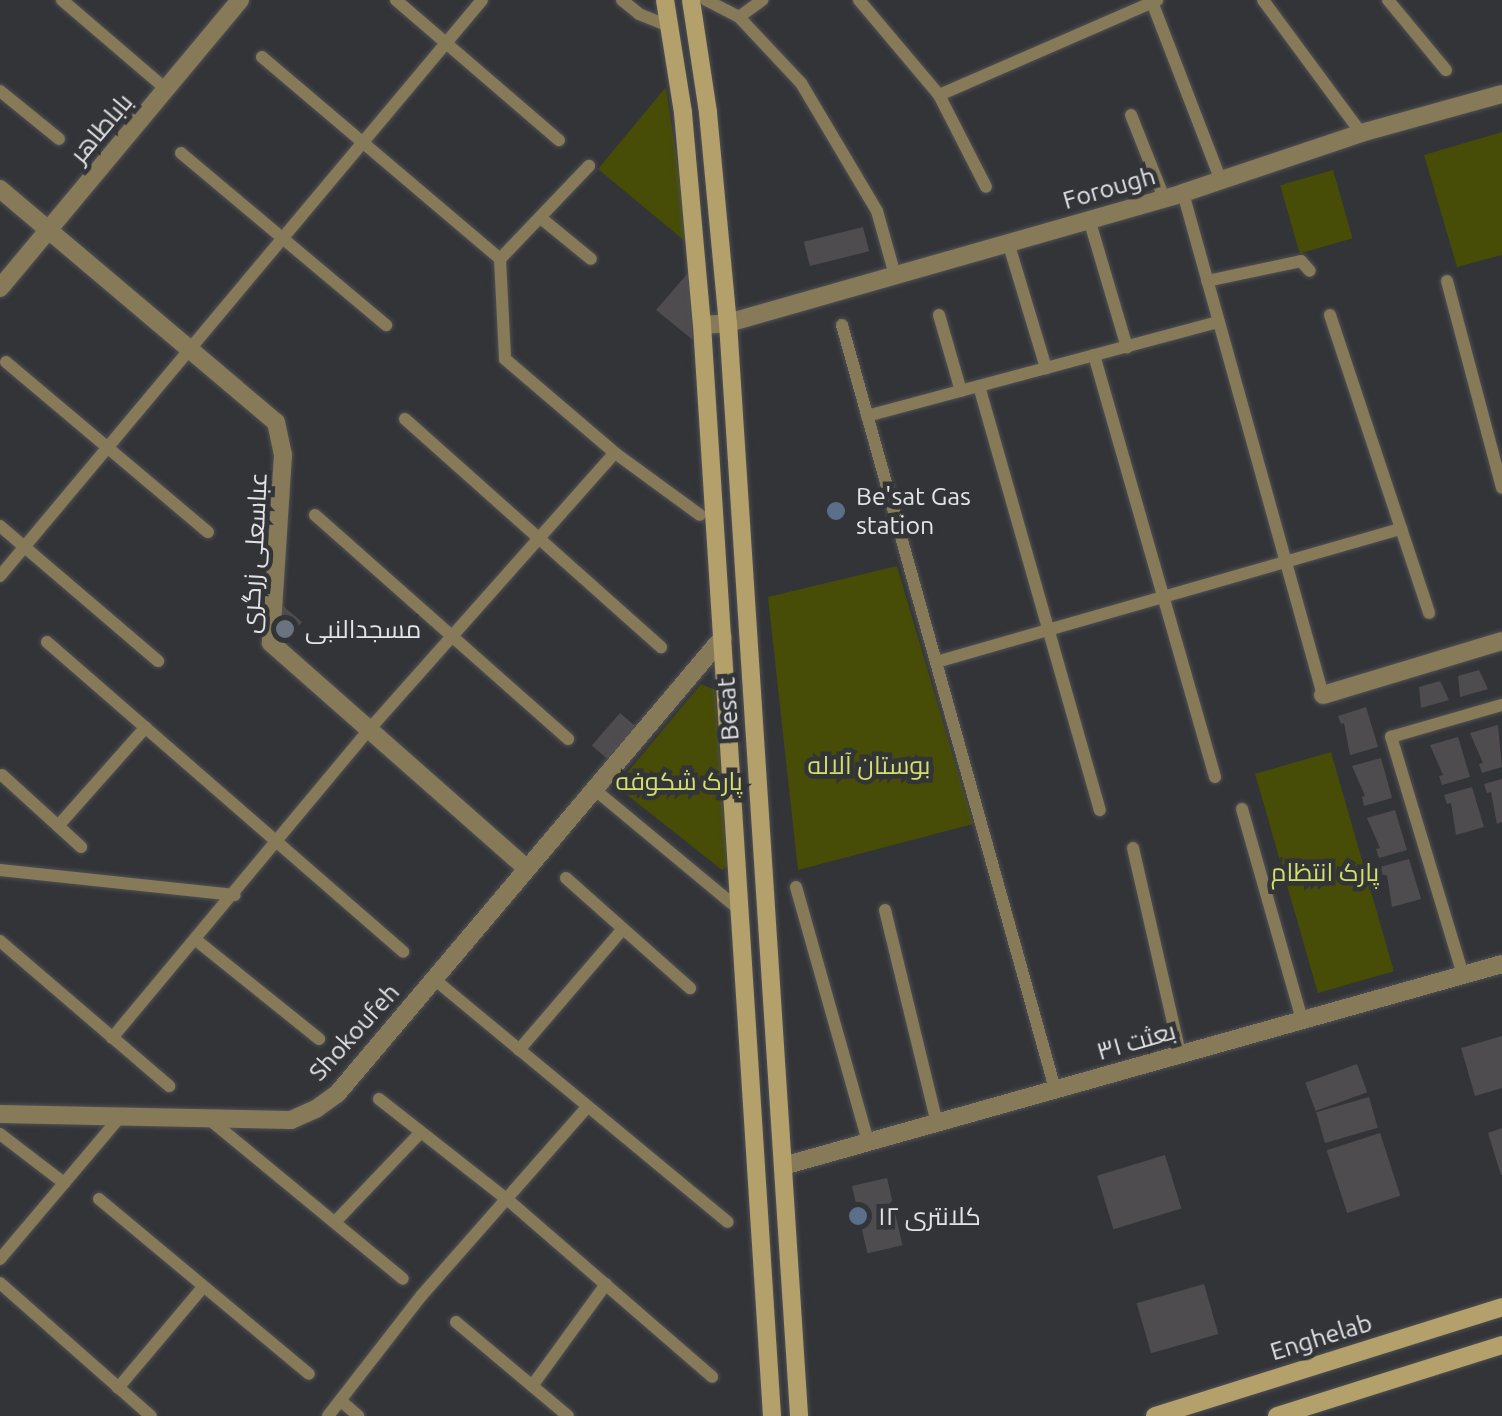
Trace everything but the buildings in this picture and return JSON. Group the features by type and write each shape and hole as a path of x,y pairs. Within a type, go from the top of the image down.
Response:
{"main road":[{"name":"Besat","path":"665,0 682,113 702,325 772,1416"},
{"name":"Besat","path":"691,0 708,113 728,323 799,1416"},
{"path":"757,1165 782,1166"},
{"name":"Enghelab","path":"1155,1416 1502,1307"},
{"path":"1277,1416 1502,1345"},
{"path":"1342,1357 1354,1392"}],"street":[{"path":"62,0 166,89"},
{"name":"باباطاهر","path":"0,288 240,0"},
{"path":"396,0 559,140"},
{"path":"0,576 482,0"},
{"path":"622,0 639,14 669,26"},
{"path":"706,0 739,17 801,83 862,178 877,211 894,275"},
{"path":"739,17 762,0"},
{"path":"860,0 938,95 986,187"},
{"path":"1263,0 1361,133"},
{"path":"1388,0 1446,70"},
{"path":"938,95 1155,1 1221,181"},
{"path":"262,58 500,259 504,359 614,452 700,515"},
{"path":"0,91 59,140"},
{"name":"Forough","path":"702,325 728,323 1174,196 1361,133 1502,94"},
{"path":"1131,115 1174,196 1208,281 1323,695 1502,642"},
{"path":"181,154 386,326"},
{"path":"500,259 589,166"},
{"path":"0,190 191,347"},
{"path":"542,219 591,259"},
{"path":"1089,219 1127,346"},
{"path":"1008,242 1046,368"},
{"path":"1208,281 1301,261 1310,271"},
{"path":"1447,282 1502,488"},
{"path":"1330,314 1429,613"},
{"path":"939,316 961,391"},
{"path":"867,416 1219,322"},
{"path":"842,325 1055,1089"},
{"name":"عباسعلی زرگری","path":"191,347 276,422 284,456 271,643 368,732"},
{"path":"1094,356 1215,777"},
{"path":"6,362 208,532"},
{"path":"979,386 1100,810"},
{"path":"406,419 662,646"},
{"path":"112,1038 451,635 614,452"},
{"path":"315,515 568,738"},
{"path":"0,526 158,660"},
{"path":"936,662 1164,600 1401,529"},
{"name":"Shokoufeh","path":"0,1114 291,1120 316,1109 338,1094 723,637"},
{"path":"47,642 403,952"},
{"path":"1463,975 1391,737 1502,706"},
{"path":"58,826 146,727"},
{"path":"368,732 527,869"},
{"path":"2,775 81,847"},
{"path":"594,789 740,910"},
{"path":"1242,809 1302,1020"},
{"path":"1133,848 1180,1054"},
{"path":"0,870 235,895"},
{"path":"566,878 690,988"},
{"path":"796,887 868,1142"},
{"path":"885,910 936,1122"},
{"path":"519,1050 622,931"},
{"path":"196,940 319,1039"},
{"path":"0,942 169,1086"},
{"name":"بعثت ۳۱","path":"782,1166 1502,964"},
{"path":"434,979 728,1222"},
{"path":"379,1099 508,1200 712,1377"},
{"path":"328,1416 422,1295 587,1106"},
{"path":"0,1259 120,1117"},
{"path":"209,1120 403,1279"},
{"path":"335,1222 421,1132"},
{"path":"0,1134 64,1183"},
{"path":"99,1199 309,1374"},
{"path":"0,1282 150,1416"},
{"path":"532,1386 606,1284"},
{"path":"118,1388 203,1286"},
{"path":"456,1322 568,1416"},
{"path":"341,1401 358,1416"}],"green space":[{"path":"666,87 688,237 686,242 598,169"},
{"path":"1502,132 1502,255 1457,267 1424,155"},
{"path":"1333,170 1353,238 1300,253 1280,185"},
{"name":"بوستان آلاله","path":"897,566 973,824 798,870 768,597"},
{"name":"پارک شکوفه","path":"701,684 715,690 727,866 722,870 616,786"},
{"name":"پارک انتظام","path":"1331,752 1394,971 1318,993 1255,774"}],"place":[{"name":"Be'sat Gas station","path":"836,511"},
{"name":"مسجدالنبی","path":"285,629"},
{"name":"کلانتری ۱۲","path":"858,1216"}]}
